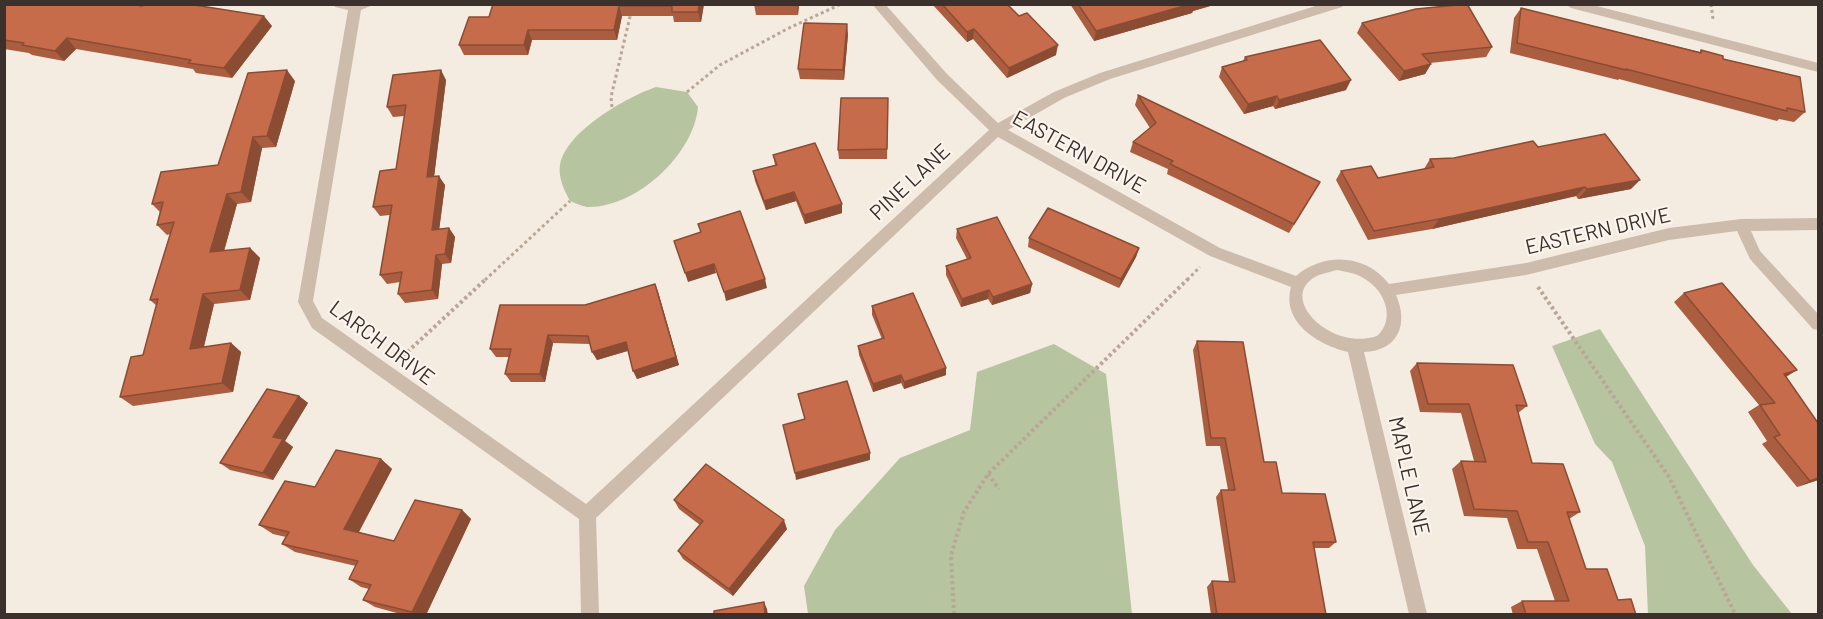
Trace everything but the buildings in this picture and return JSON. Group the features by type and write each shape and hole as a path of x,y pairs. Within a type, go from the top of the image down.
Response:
{"street":[{"name":"LARCH DRIVE","path":"339,4 362,6 305,302 317,323 587,515"},
{"name":"EASTERN DRIVE","path":"878,4 942,77 997,130 1215,252 1297,283"},
{"name":"PINE LANE","path":"587,515 997,130 1059,95 1105,76 1338,4"},
{"path":"1571,4 1818,68"},
{"name":"EASTERN DRIVE","path":"1388,290 1526,269 1669,234 1741,225 1818,224"},
{"path":"1741,225 1755,255 1818,324"},
{"path":"1336,264 1356,268 1374,277 1388,290 1395,306 1395,322 1388,336 1374,345 1356,348 1335,344 1317,334 1303,320 1295,303 1297,283 1304,274 1319,266 1336,264"},
{"name":"MAPLE LANE","path":"1356,348 1419,615"},
{"path":"587,515 590,615"}],"path":[{"path":"612,107 611,97 633,4"},
{"path":"687,92 720,65 787,29 841,4"},
{"path":"385,373 570,201"},
{"path":"954,615 951,555 964,512 988,474 1215,252"},
{"path":"1526,269 1669,477 1735,615"},
{"path":"988,474 999,489"}],"green space":[{"path":"656,87 687,92 698,107 694,125 686,143 674,160 660,175 625,198 606,205 587,207 570,201 562,183 560,165 573,140 585,128 614,107"},
{"path":"1600,329 1753,565 1792,614 1648,614 1645,546 1612,462 1595,444 1552,346"},
{"path":"1054,344 1106,374 1132,614 808,614 804,586 835,530 900,458 970,430 977,372"}]}
